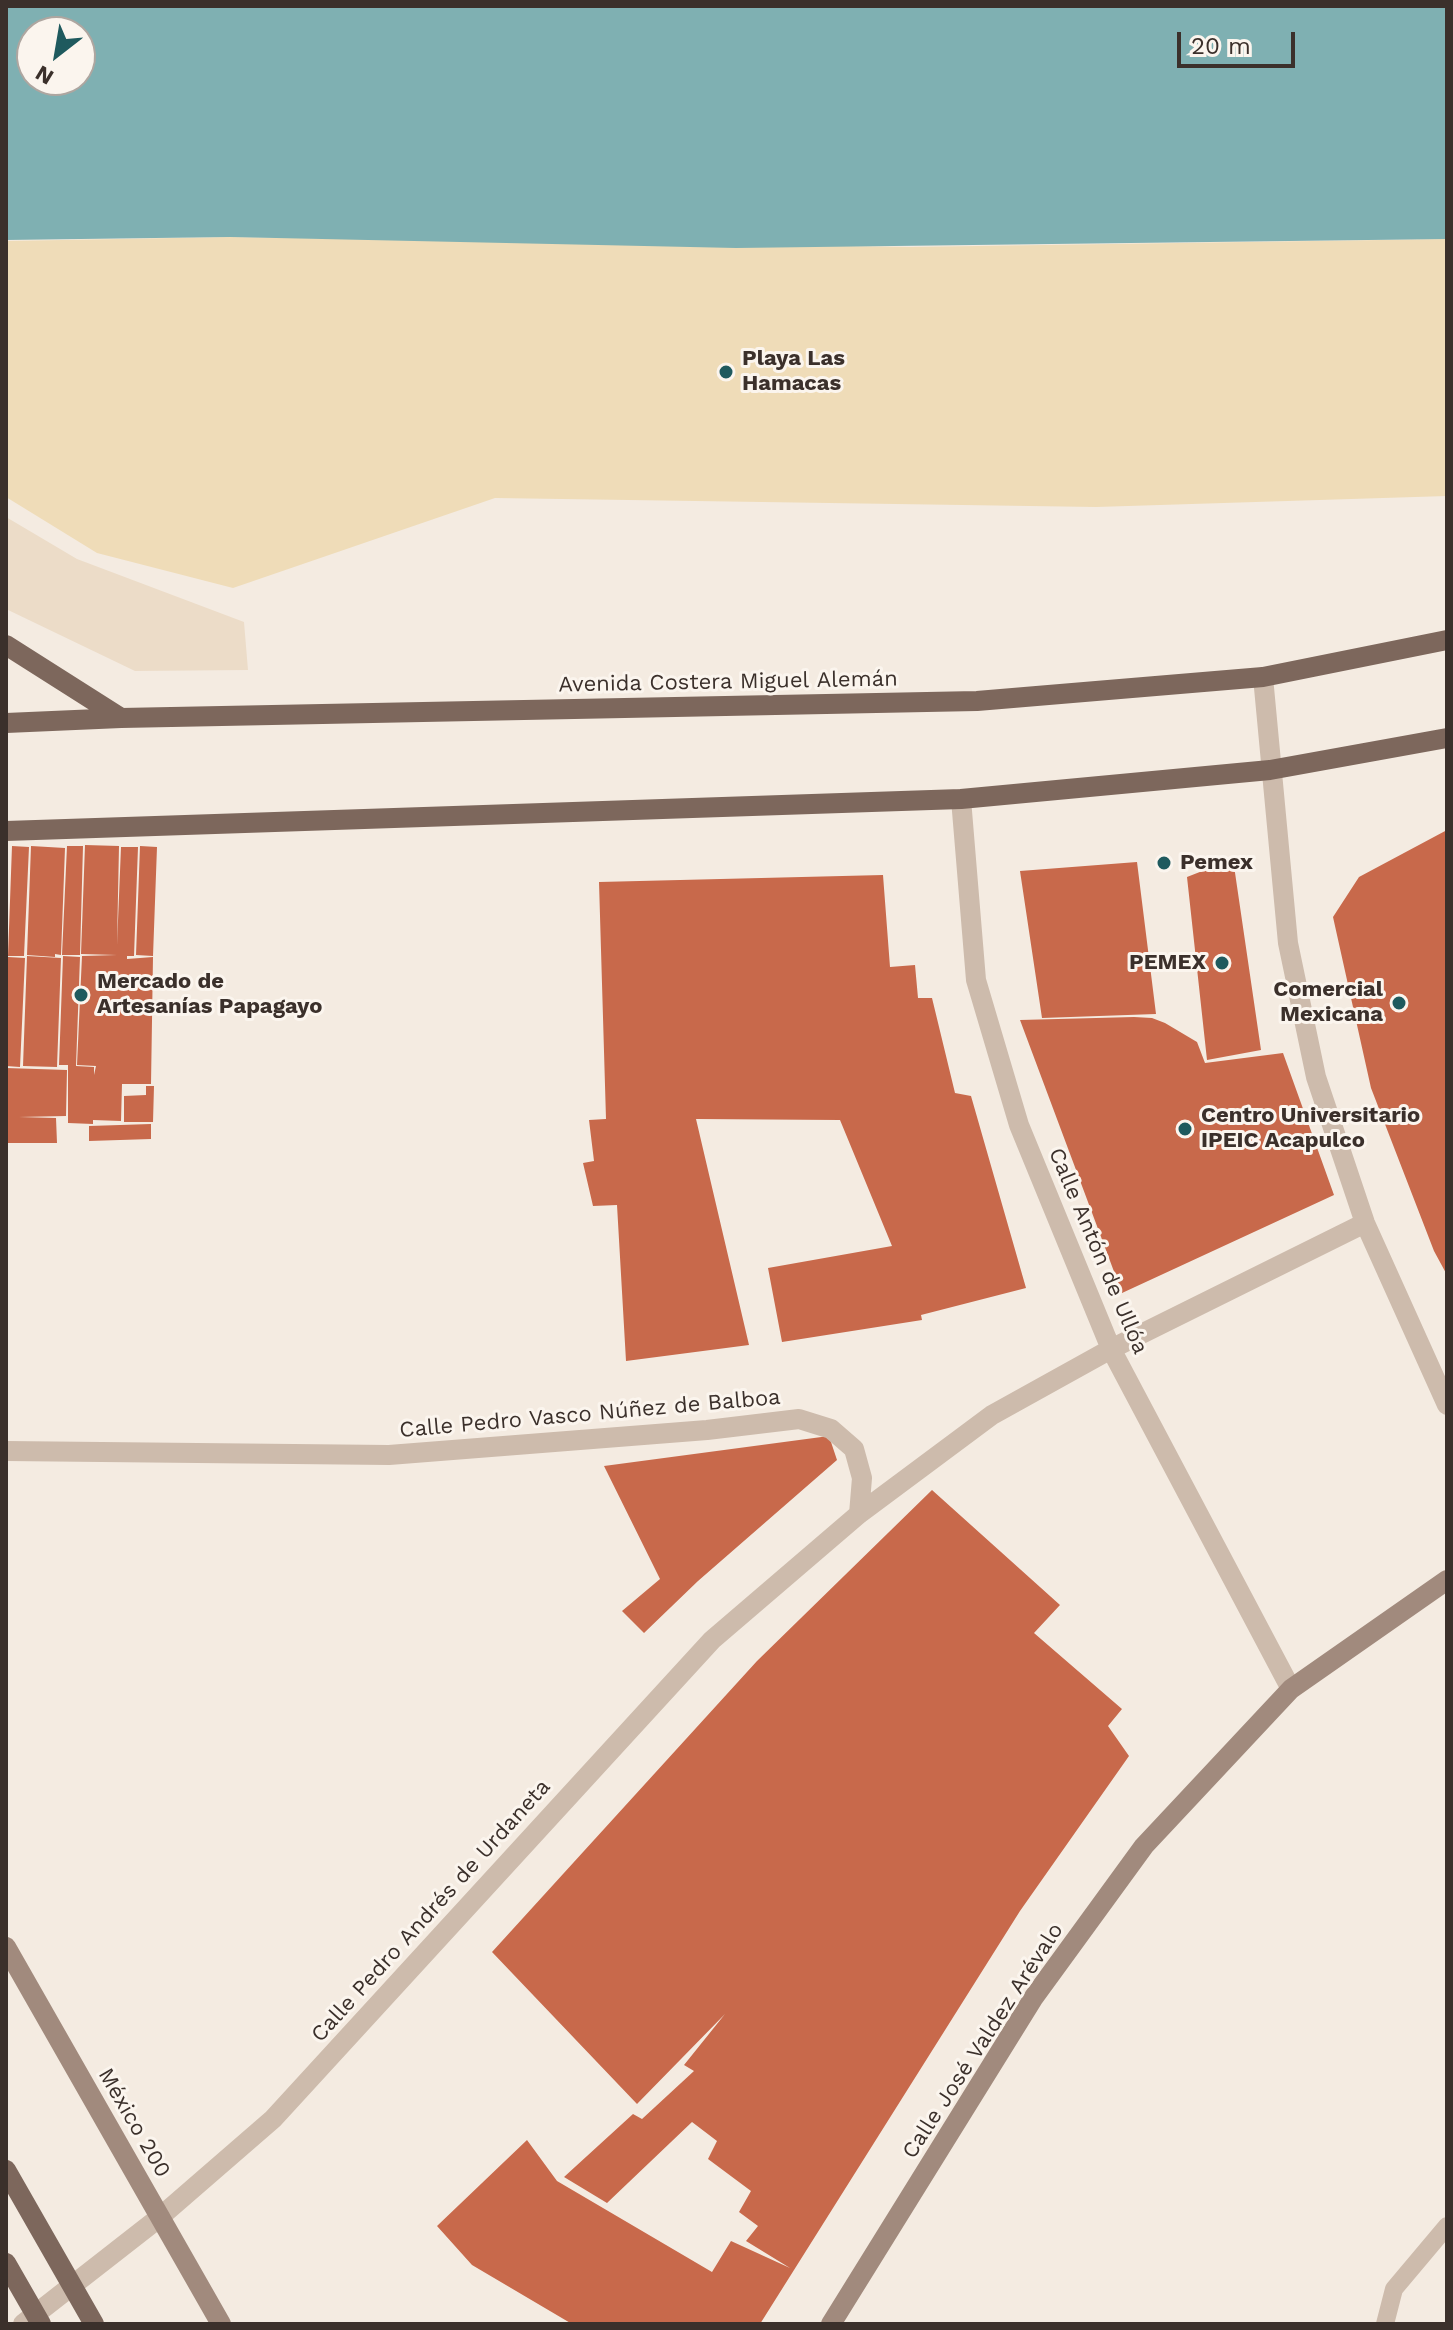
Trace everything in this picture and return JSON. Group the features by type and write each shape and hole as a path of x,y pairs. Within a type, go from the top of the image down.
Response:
{"main road":[{"name":"Avenida Costera Miguel Alemán","path":"6,723 977,701 1263,677 1447,640"},
{"path":"6,645 121,718"},
{"path":"6,831 961,799 1270,770 1447,738"},
{"path":"6,2170 94,2324"},
{"path":"6,2263 41,2324"}],"street":[{"path":"1263,677 1288,943 1316,1077 1365,1223 1447,1405"},
{"name":"Calle Antón de Ullóa","path":"961,799 976,980 1019,1125 1111,1349 1291,1689"},
{"path":"859,1514 992,1415 1111,1349 1365,1223"},
{"name":"Calle Pedro Vasco Núñez de Balboa","path":"6,1451 389,1455 707,1430 799,1419 831,1429 854,1449 862,1478 859,1514"},
{"name":"Calle Pedro Andrés de Urdaneta","path":"23,2324 160,2217 273,2119 712,1640 859,1514"},
{"name":"Calle José Valdez Arévalo","path":"831,2324 1034,1997 1144,1846 1291,1689 1447,1580"},
{"name":"México 200","path":"6,1947 221,2324"}],"lane":[{"path":"1385,2324 1394,2289 1447,2226"}],"sand":[{"name":"Playa Las Hamacas","path":"230,237 910,247 1447,239 1447,496 1096,507 495,498 233,588 97,553 6,497 6,241"}],"shaded area":[{"path":"6,517 77,559 244,622 248,670 135,671 6,609"}],"water":[{"path":"6,6 1447,6 1447,239 736,248 230,237 6,240"}],"building":[{"name":"Comercial Mexicana","path":"1447,830 1447,1275 1434,1251 1371,1088 1333,917 1359,877"},
{"path":"85,845 119,846 117,945 121,847 138,847 134,956 127,956 127,959 153,957 151,1084 122,1084 121,1121 93,1120 93,1124 68,1123 68,1065 59,1065 63,956 80,957 76,1066 94,1067 94,1075 96,1066 77,1065 82,956 117,955 81,954"},
{"path":"12,846 29,847 24,956 8,956"},
{"path":"31,846 65,848 61,955 55,954 55,957 27,955"},
{"path":"67,846 83,846 80,955 62,955"},
{"path":"140,846 157,847 153,956 136,955"},
{"name":"PEMEX","path":"1233,859 1261,1050 1207,1060 1187,877"},
{"path":"1137,862 1156,1014 1042,1018 1020,871"},
{"path":"883,875 890,967 915,965 918,998 932,998 955,1093 971,1096 1026,1288 921,1315 922,1320 782,1342 768,1268 892,1246 840,1120 696,1119 749,1345 626,1361 617,1205 593,1206 583,1163 594,1161 589,1120 606,1119 599,882"},
{"path":"27,956 61,958 57,1067 23,1066"},
{"path":"8,957 25,958 20,1067 6,1066"},
{"name":"Centro Universitario IPEIC Acapulco","path":"1152,1018 1165,1023 1197,1042 1205,1063 1283,1053 1334,1195 1122,1293 1020,1020"},
{"path":"6,1068 67,1070 66,1116 19,1117 56,1118 57,1143 6,1143"},
{"path":"146,1086 154,1086 153,1122 124,1122 124,1096 146,1095"},
{"path":"151,1124 151,1139 89,1141 89,1126"},
{"path":"829,1436 837,1460 698,1581 644,1633 622,1611 660,1579 604,1466"},
{"path":"932,1490 1060,1605 1034,1633 1122,1709 1108,1726 1129,1756 1020,1911 760,2324 572,2324 472,2265 437,2226 527,2140 557,2181 712,2272 731,2241 790,2268 746,2241 758,2226 739,2212 751,2191 708,2159 717,2141 692,2122 607,2203 564,2177 633,2114 642,2119 694,2071 684,2065 725,2014 637,2104 492,1952 757,1661"}],"place":[{"name":"Playa Las Hamacas","path":"726,372"},
{"name":"Pemex","path":"1164,863"},
{"name":"PEMEX","path":"1222,963"},
{"name":"Mercado de Artesanías Papagayo","path":"81,995"},
{"name":"Comercial Mexicana","path":"1399,1003"},
{"name":"Centro Universitario IPEIC Acapulco","path":"1185,1129"}]}
